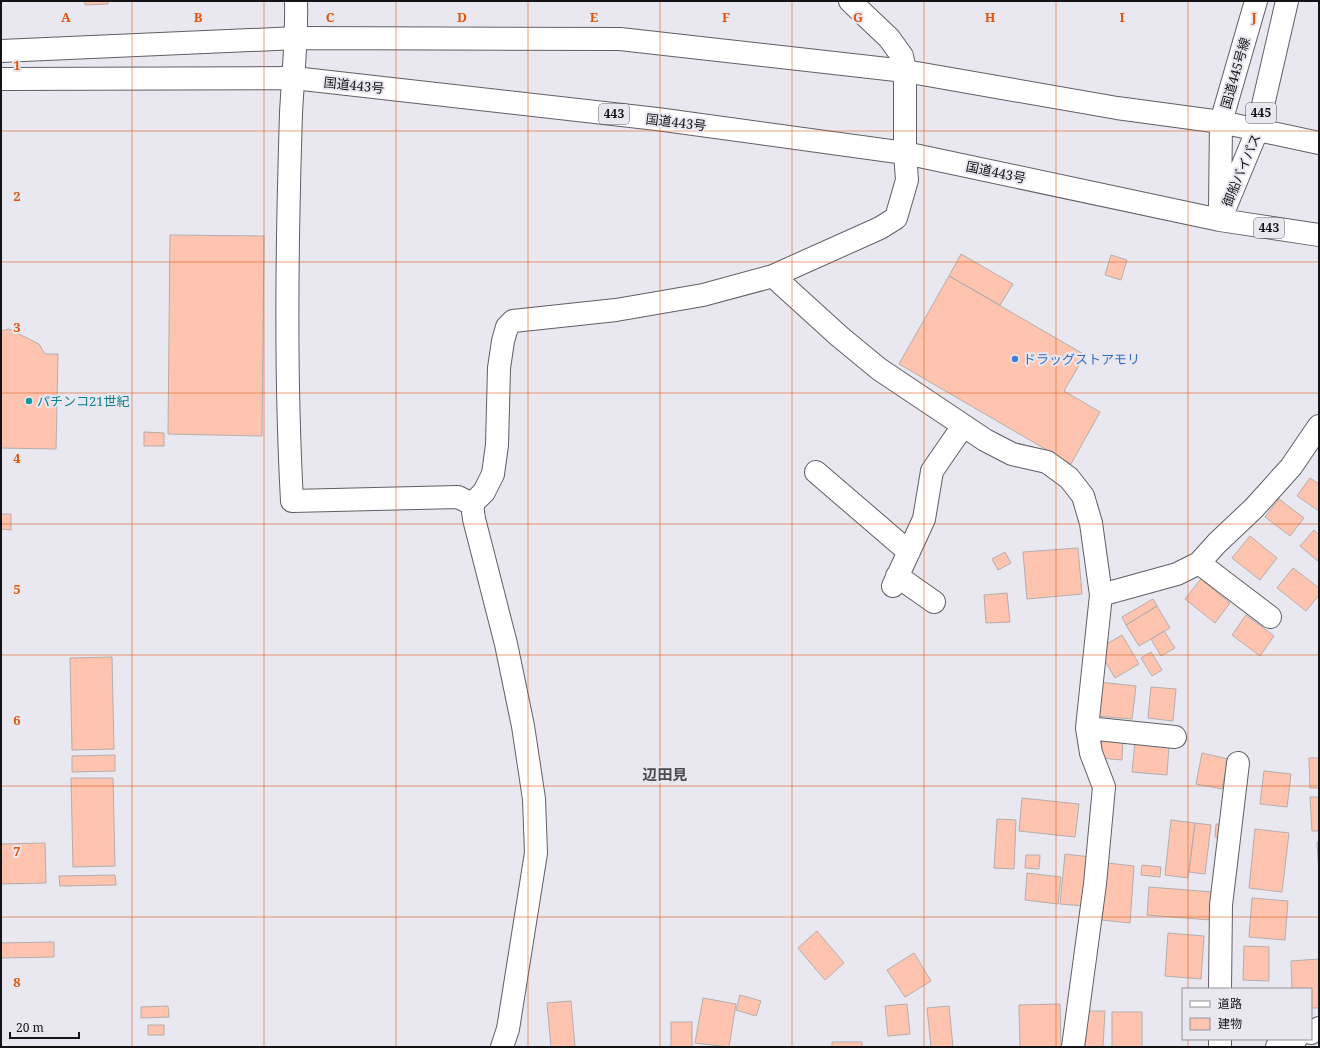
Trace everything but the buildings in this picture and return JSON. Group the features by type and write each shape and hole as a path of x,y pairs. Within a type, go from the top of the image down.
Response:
{"main road":[{"path":"296,1 297,38 291,112 287,307 288,424 292,501 458,497 472,504"},
{"path":"472,504 484,492 493,474 497,445 499,368 503,341 507,327 513,322 623,309 703,295 773,276 880,228 896,218 907,180 905,153 905,71 902,56 889,38 850,1"},
{"name":"国道445号線","path":"1221,122 1256,1"},
{"name":"御船バイパス","path":"1220,220 1258,130 1287,1"},
{"path":"1,51 297,38 620,39 905,71 1118,108 1221,122 1319,143"},
{"name":"国道443号","path":"1,79 294,78 656,119 905,153 1220,220 1319,235"},
{"name":"御船バイパス","path":"1220,220 1221,122"},
{"path":"773,276 839,336 868,359 985,440 1012,454 1047,462 1069,478 1083,496 1090,523 1101,595 1087,728 1091,753 1104,787 1095,884 1073,1047"},
{"path":"934,602 895,581 924,519 932,471 963,426"},
{"path":"1101,595 1177,574 1199,563 1217,543 1254,508 1291,467 1319,426"},
{"path":"816,472 909,552"},
{"path":"472,504 474,519 506,644 521,718 534,799 536,853 508,1030 502,1047"},
{"path":"1199,563 1270,618"},
{"path":"1087,728 1175,737"},
{"path":"1220,988 1221,905 1238,763"},
{"path":"1277,1047 1294,1040"}],"place":[{"name":"ドラッグストアモリ","path":"1015,359"},
{"name":"パチンコ21世紀","path":"29,401"}],"district":[{"name":"辺田見","path":"665,775"}]}
